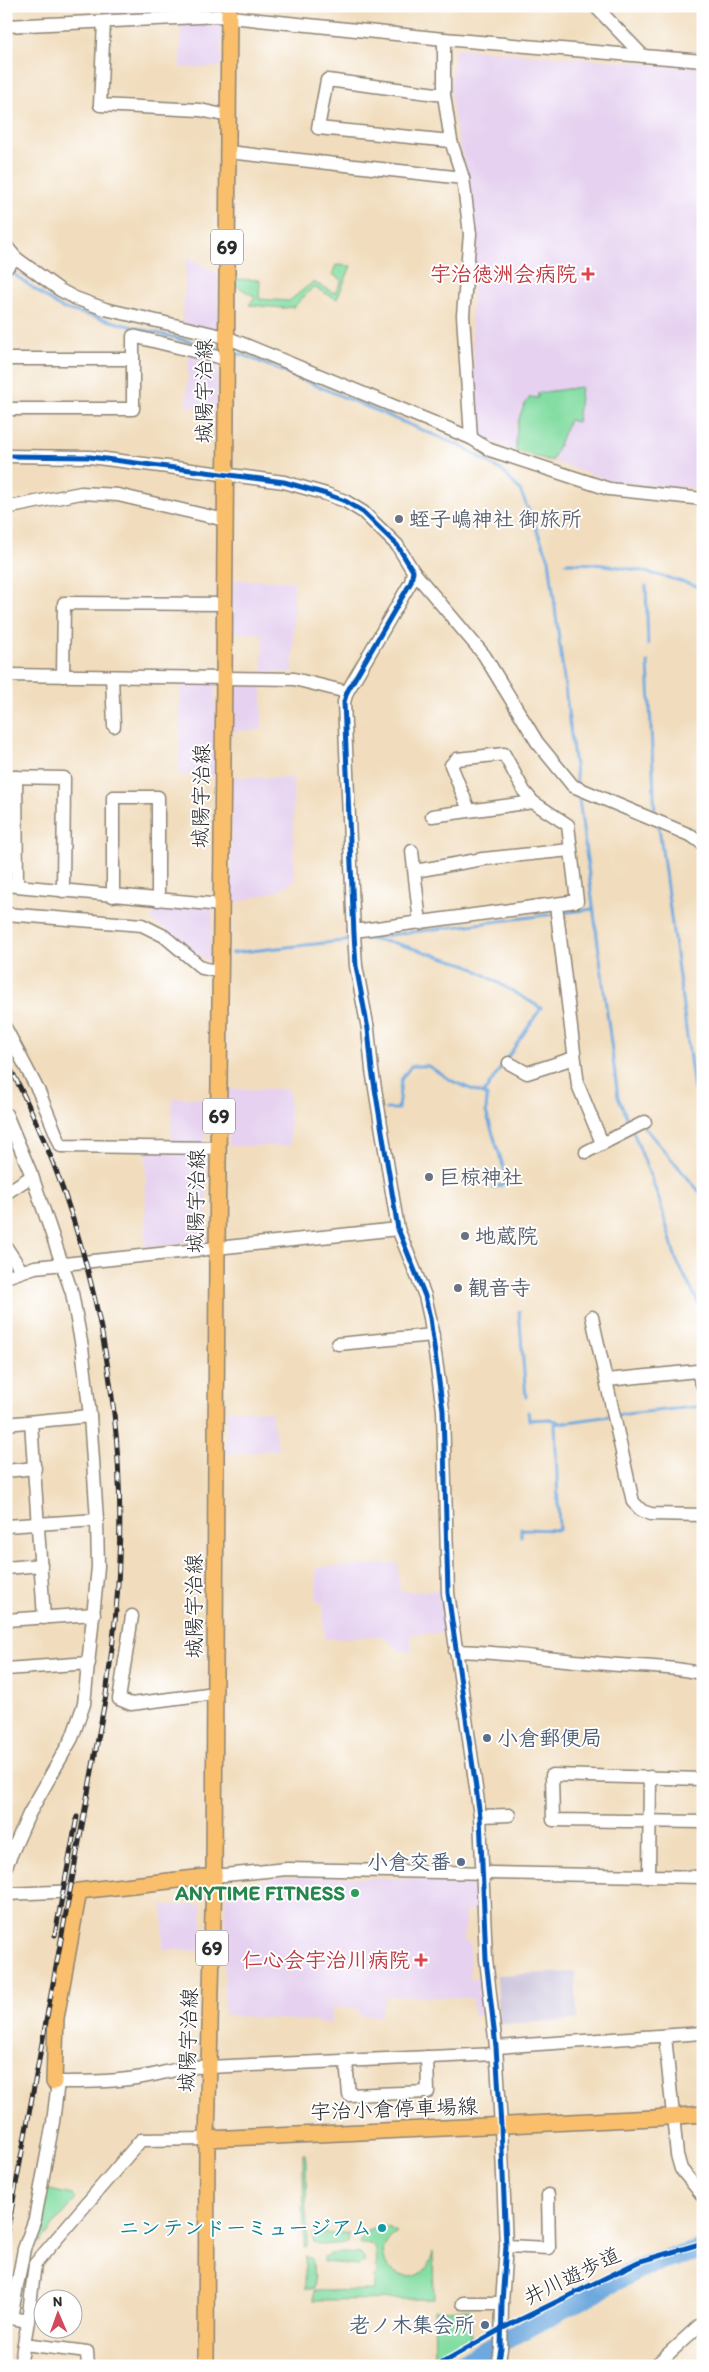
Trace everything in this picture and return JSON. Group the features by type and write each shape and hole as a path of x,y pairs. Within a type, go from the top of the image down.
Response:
{"main road":[{"name":"城陽宇治線","path":"206,2366 208,2067 214,1876 217,1246 229,12"},
{"path":"56,2082 56,2018 79,1890 214,1876"},
{"name":"宇治小倉停車場線","path":"207,2139 308,2133 356,2133 501,2126 703,2114"}],"street":[{"path":"595,6 643,56"},
{"path":"6,26 104,22 229,12 444,39 703,61"},
{"path":"104,22 100,105 200,110 228,116"},
{"path":"444,39 444,95 452,142 463,178 470,234 463,315 471,438"},
{"path":"444,95 326,80 318,128 452,142"},
{"path":"228,152 463,178"},
{"path":"6,246 12,262 75,298 226,349 471,438 490,450 609,489 703,499"},
{"path":"6,409 133,409 133,336 226,349"},
{"path":"6,359 133,359"},
{"path":"6,456 90,457 225,474 284,482 345,501 363,512 391,538 413,572 484,654 537,742 578,788 692,836 703,844"},
{"path":"6,508 81,493 118,495 225,520"},
{"path":"413,572 410,582 347,692 344,702 354,936 356,966 368,1029 372,1070 398,1229 425,1296 433,1335 443,1410 448,1593 480,1816 486,1959 496,2050 501,2126 506,2246 501,2349 498,2366"},
{"path":"63,676 64,603 224,604"},
{"path":"6,676 294,679 347,692"},
{"path":"112,676 114,726"},
{"path":"354,936 420,923 577,901 568,824 533,802 524,791 504,754 457,759 451,765 469,810"},
{"path":"63,891 64,778 11,778 12,886 113,896 221,905"},
{"path":"113,896 113,798 158,797 158,900"},
{"path":"432,816 533,802"},
{"path":"415,871 483,859 570,850"},
{"path":"412,851 420,923"},
{"path":"556,905 578,1085 602,1143"},
{"path":"6,914 142,925 164,936 202,968 221,972"},
{"path":"6,1028 39,1092 61,1146 218,1148"},
{"path":"509,1063 526,1073 574,1058"},
{"path":"6,1114 32,1176 72,1293 82,1347 90,1416 98,1567 84,1704 72,1738 29,1814 6,1866"},
{"path":"586,1152 645,1122"},
{"path":"6,1193 32,1176"},
{"path":"6,1277 20,1270 63,1264 217,1246 398,1229"},
{"path":"6,1247 20,1270"},
{"path":"592,1317 633,1502 642,1511 651,1514 703,1514"},
{"path":"338,1344 433,1335"},
{"path":"607,1380 697,1371 703,1386"},
{"path":"6,1424 90,1416"},
{"path":"31,1422 44,1618"},
{"path":"6,1471 35,1468"},
{"path":"6,1526 97,1520"},
{"path":"6,1568 41,1565"},
{"path":"6,1620 94,1614"},
{"path":"132,1616 119,1699 131,1704 215,1693"},
{"path":"455,1651 535,1656 703,1674"},
{"path":"6,1669 89,1663"},
{"path":"703,1779 552,1775 553,1820 703,1822"},
{"path":"649,1876 650,1778"},
{"path":"480,1816 509,1815"},
{"path":"214,1876 287,1869 703,1877"},
{"path":"6,1894 79,1890"},
{"path":"28,2321 11,2318 24,2248 35,2219 53,2122 56,2082 95,2083 137,2078 191,2066 208,2067 427,2057 703,2033"},
{"path":"665,2036 677,2155 681,2169 703,2196"},
{"path":"346,2061 349,2095 428,2092 427,2057"},
{"path":"20,2366 35,2264 141,2140 207,2139"},
{"path":"506,2246 549,2248 548,2195"},
{"path":"463,2303 502,2303"},
{"path":"655,2366 703,2322"},
{"path":"24,2344 88,2352 88,2366"}],"shaded area":[{"path":"106,6 219,6 219,12 106,15"},
{"path":"221,20 221,67 180,68 181,21"},
{"name":"宇治徳洲会病院","path":"455,48 703,68 703,489 614,482 552,461 569,420 577,422 581,387 538,393 538,398 516,424 516,451 481,437 477,432 471,315 477,233 467,173 457,136 450,91"},
{"path":"187,256 218,274 218,330 182,324"},
{"path":"189,354 217,362 217,411 186,406"},
{"path":"233,580 294,581 293,672 262,672 263,634 231,633"},
{"path":"181,680 215,682 215,776 179,775"},
{"path":"233,683 262,684 262,730 232,731"},
{"path":"232,777 293,778 294,881 279,890 231,904"},
{"path":"153,903 213,908 209,960 193,952 166,929 152,922"},
{"path":"229,1089 289,1089 290,1146 229,1146"},
{"path":"172,1098 205,1098 205,1145 171,1144"},
{"path":"146,1151 207,1151 207,1241 145,1248"},
{"path":"227,1410 270,1411 279,1450 226,1454"},
{"path":"398,1563 400,1592 445,1590 448,1633 411,1634 412,1651 400,1651 383,1636 324,1639 323,1602 316,1602 316,1568"},
{"path":"276,1877 472,1879 479,1885 478,1911 465,1911 464,1942 470,1942 470,1979 484,1979 489,2015 473,2016 472,1998 386,1996 380,2016 359,2016 359,2009 333,2007 330,2023 224,2015 225,1899 232,1889"},
{"path":"163,1905 202,1905 202,1951 163,1949"},
{"path":"575,1972 577,2020 499,2024 497,1975"}],"green space":[{"path":"336,265 351,266 337,299 313,287 294,307 249,305 255,297 235,285 235,279 260,280 259,299 289,301 313,282 335,293 342,280 332,274"},
{"path":"581,387 577,422 569,420 552,461 516,451 518,422 522,410 530,397 538,398 538,393"},
{"path":"303,2154 305,2154 306,2162 307,2246 304,2247"},
{"path":"41,2188 72,2195 76,2199 40,2242 34,2243 34,2224"},
{"path":"377,2227 387,2227 397,2232 386,2243 383,2254 387,2264 395,2272 406,2277 417,2275 427,2268 433,2252 434,2299 314,2300 314,2291 374,2290 374,2277 377,2273 376,2249 370,2244 358,2244 367,2231"},
{"path":"349,2233 348,2243 322,2245 314,2242 312,2234"},
{"path":"331,2254 360,2254 364,2257 364,2262 358,2265 324,2262 324,2257"},
{"path":"305,2257 311,2258 313,2262 314,2289 305,2289"},
{"path":"470,2309 471,2339 435,2360 434,2310"}],"waterway":[{"path":"8,270 61,308 222,350"},
{"path":"230,352 246,356 465,448 502,471 520,490 549,559 577,783"},
{"path":"566,563 584,563 635,570 703,588"},
{"path":"646,586 648,645"},
{"path":"648,662 655,816"},
{"path":"578,791 618,1097 630,1125"},
{"path":"659,827 694,1089 703,1085"},
{"path":"561,913 593,909"},
{"path":"358,939 555,914"},
{"path":"367,939 395,943 468,965 541,1008 483,1094"},
{"path":"232,953 352,940"},
{"path":"211,965 212,954"},
{"path":"386,1109 398,1109 401,1080 411,1066 428,1066 454,1082 487,1096 486,1112 508,1182 493,1188"},
{"path":"644,1127 703,1196"},
{"path":"633,1131 658,1196 676,1259 703,1312"},
{"path":"519,1311 526,1397"},
{"path":"616,1415 703,1406"},
{"path":"528,1412 529,1420 550,1419 559,1422"},
{"path":"521,1536 521,1529 559,1530 555,1424 610,1416"},
{"path":"456,2366 644,2266 703,2249"}],"railway":[{"path":"6,1060 34,1118 59,1178 96,1302 108,1366 116,1431 119,1495 117,1594 106,1695 6,2239"},
{"path":"55,1935 77,1817"}],"cycle path":[{"path":"6,456 90,457 284,482 345,501 363,512 397,545 413,571 411,582 347,692 344,702 354,934 356,966 368,1029 372,1070 398,1229 425,1296 430,1318 443,1410 448,1593 480,1816 486,1959 496,2047 501,2126 506,2246 501,2349 498,2366"},
{"name":"井川遊歩道","path":"436,2366 501,2329 638,2262 703,2243"}],"place":[{"name":"宇治徳洲会病院","path":"588,274"},
{"name":"蛭子嶋神社 御旅所","path":"399,519"},
{"name":"巨椋神社","path":"429,1177"},
{"name":"地蔵院","path":"465,1236"},
{"name":"観音寺","path":"458,1288"},
{"name":"小倉郵便局","path":"487,1738"},
{"name":"小倉交番","path":"461,1862"},
{"name":"ANYTIME FITNESS","path":"355,1893"},
{"name":"仁心会宇治川病院","path":"421,1960"},
{"name":"ニンテンドーミュージアム","path":"382,2228"},
{"name":"老ノ木集会所","path":"485,2325"}]}
